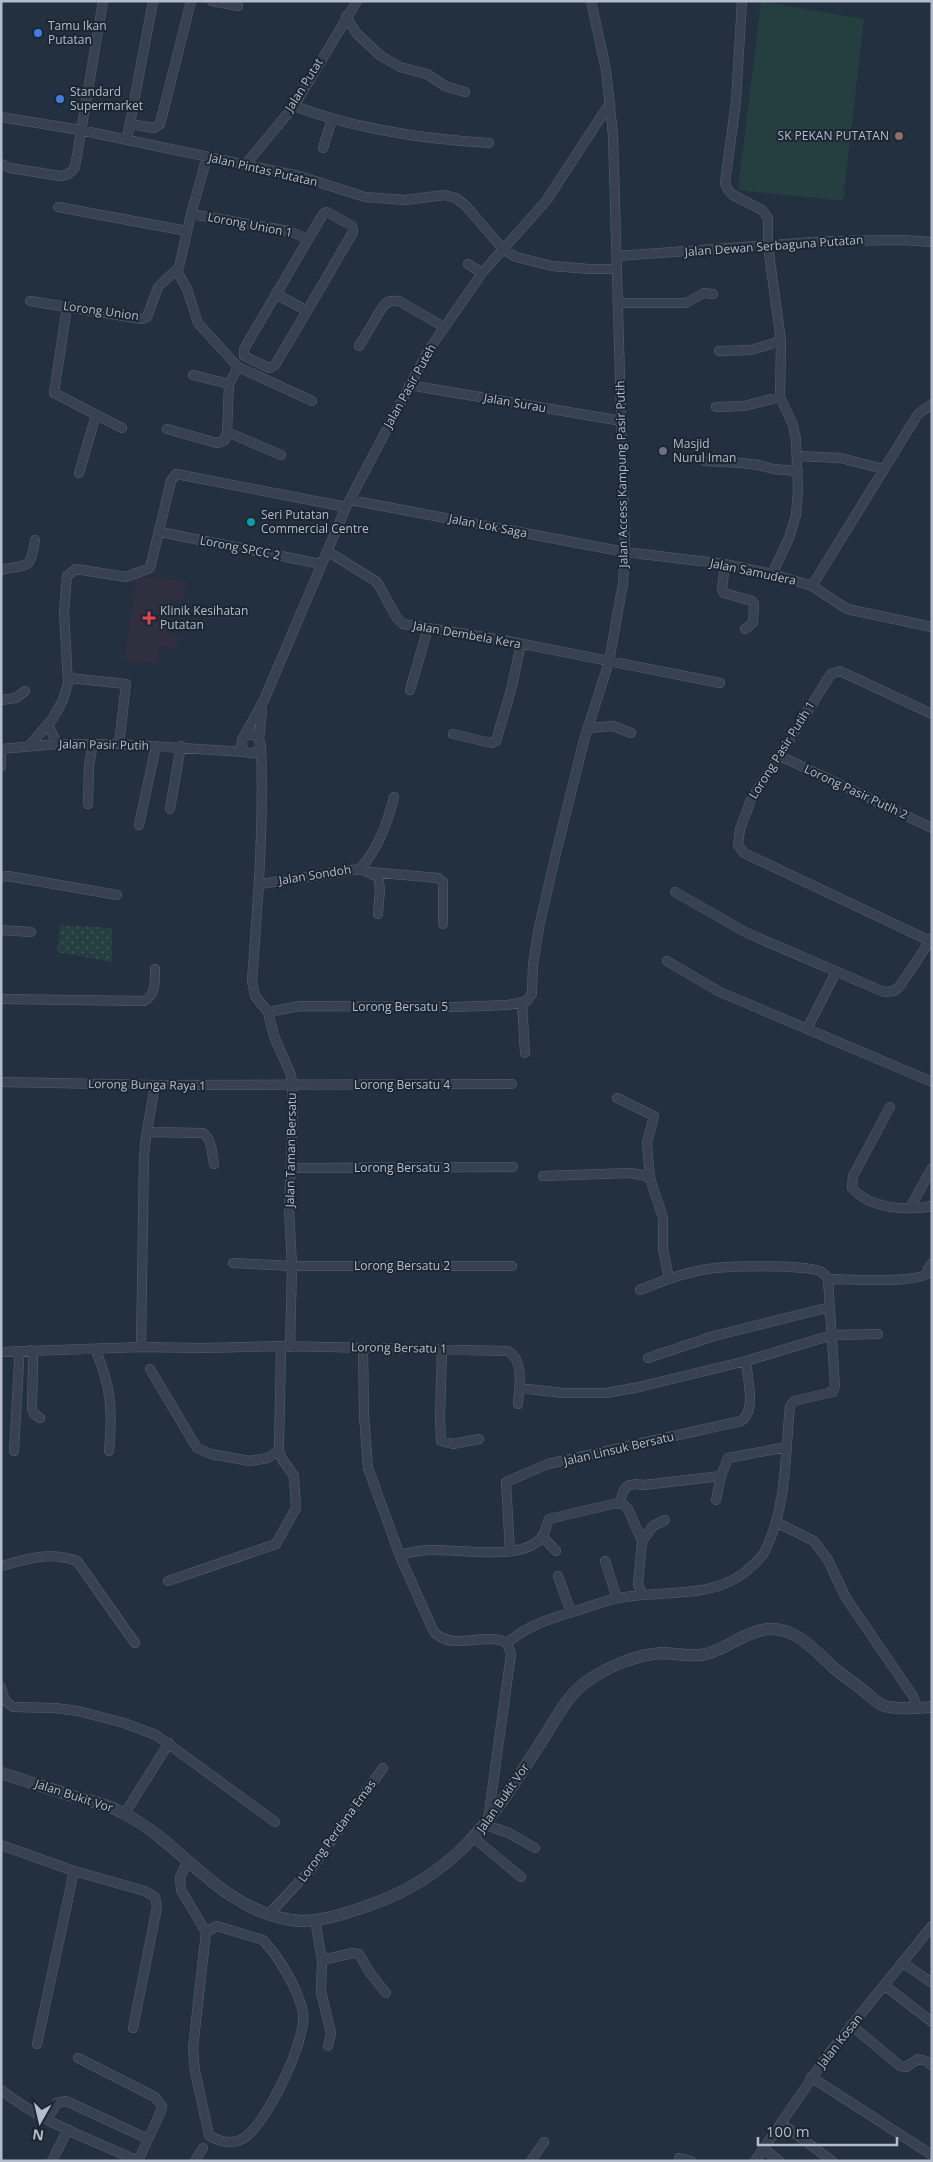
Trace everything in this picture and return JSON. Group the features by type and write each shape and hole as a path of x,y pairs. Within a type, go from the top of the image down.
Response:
{"street":[{"path":"1,164 10,168 60,176 69,174 75,167 103,1"},
{"path":"127,140 153,1"},
{"path":"130,124 154,128 160,124 191,1"},
{"path":"212,1 238,6"},
{"name":"Jalan Putat","path":"245,165 294,106 356,1"},
{"name":"Jalan Access Kampung Pasir Putih","path":"530,998 539,927 588,728 609,662 624,583 625,552 619,303 611,103 591,1"},
{"path":"742,1 736,101 726,183 728,190 733,195 767,214 768,246 781,341 780,397 793,425 798,471 796,514 790,538 772,574"},
{"path":"346,16 357,34 381,56 400,67 426,74 445,86 465,92"},
{"name":"Jalan Pasir Puteh","path":"244,738 264,700 348,503 409,385 444,327 482,273 546,201 611,103"},
{"path":"294,106 332,119 437,140 489,143"},
{"name":"Jalan Pintas Putatan","path":"1,117 80,130 299,176 365,197 405,200 444,195 456,198 466,206 503,249"},
{"path":"323,148 332,119"},
{"path":"207,156 177,271 187,289 198,323 238,366 312,401"},
{"path":"58,207 187,231"},
{"name":"Lorong Union 1","path":"325,213 352,226 353,229 307,311 272,368 267,368 244,356 244,349 276,294 325,213"},
{"name":"Lorong Union 1","path":"191,214 289,231 308,239"},
{"name":"Jalan Dewan Serbaguna Putatan","path":"617,256 838,241 904,240 932,242"},
{"path":"503,249 516,257 552,266 617,269"},
{"path":"468,264 482,273"},
{"name":"Lorong Union","path":"30,301 142,319 147,317 151,311 158,287 177,271"},
{"path":"619,303 678,304 692,301 704,293 713,294"},
{"path":"276,294 307,311"},
{"path":"358,346 386,302 392,300 399,301 444,327"},
{"path":"67,307 54,394 122,428"},
{"path":"719,351 751,350 781,341"},
{"path":"167,429 217,443 224,440 227,432 229,384 238,366"},
{"path":"193,375 229,384"},
{"name":"Jalan Surau","path":"409,385 622,421"},
{"path":"716,406 731,407 780,397"},
{"path":"812,586 918,414 932,404"},
{"path":"79,473 96,415"},
{"path":"227,432 281,455"},
{"path":"797,456 841,458 883,469"},
{"path":"705,461 750,464 772,469 798,471"},
{"name":"Jalan Lok Saga","path":"160,532 171,482 176,474 625,552"},
{"path":"29,746 48,724 63,700 69,678 64,612 67,576 76,569 126,577 150,568 160,532"},
{"name":"Lorong SPCC 2","path":"160,532 321,564"},
{"path":"1,570 22,568 28,563 35,540"},
{"name":"Jalan Dembela Kera","path":"327,551 377,582 400,622 720,683"},
{"name":"Jalan Samudera","path":"625,552 725,564 772,574 812,586 847,609 932,627"},
{"path":"725,564 722,589 724,593 728,596 752,601 754,604 753,623 745,629"},
{"path":"410,690 428,628"},
{"path":"453,734 491,743 496,740 511,690 521,644"},
{"name":"Lorong Pasir Putih 1","path":"931,940 744,853 738,845 740,829 750,800 780,756 827,677 840,671 932,714"},
{"path":"69,678 126,684 119,744"},
{"path":"1,700 16,698 26,691"},
{"name":"Jalan Pasir Puteh","path":"260,742 264,700"},
{"path":"48,724 57,744"},
{"path":"588,728 613,726 631,733"},
{"path":"253,734 260,742 256,752 247,753 241,746 244,738 253,734"},
{"name":"Jalan Pasir Putih","path":"206,748 223,746 244,738"},
{"name":"Jalan Taman Bersatu","path":"260,742 263,782 260,884 252,981 255,996 268,1012 274,1036 290,1075 293,1109 289,1209 292,1266 279,1450"},
{"name":"Jalan Pasir Putih","path":"1,749 57,744 119,744 181,746 247,753"},
{"path":"88,804 89,765 93,744"},
{"path":"139,826 156,746"},
{"path":"170,809 181,746"},
{"path":"1,749 1,767"},
{"name":"Jalan Taman Bersatu","path":"247,753 263,782"},
{"name":"Lorong Pasir Putih 2","path":"780,756 932,828"},
{"path":"360,869 383,836 394,797"},
{"name":"Jalan Sondoh","path":"260,884 360,869 370,872 438,878 443,882 444,924"},
{"name":"Jalan Sondoh","path":"370,872 378,877 380,889 378,914"},
{"path":"1,877 8,876 117,894"},
{"path":"675,892 748,933 884,992 894,991 899,986 931,940"},
{"path":"1,930 31,932"},
{"path":"667,961 720,992 932,1082"},
{"path":"1,999 144,1001 149,999 154,991 156,969"},
{"path":"807,1029 836,972"},
{"name":"Lorong Bersatu 5","path":"268,1012 300,1006 455,1007 508,1005 530,998"},
{"path":"522,1002 525,1053"},
{"name":"Lorong Bunga Raya 1","path":"1,1082 292,1086"},
{"name":"Lorong Bersatu 4","path":"292,1086 512,1084"},
{"path":"140,1347 142,1204 147,1132 155,1085"},
{"path":"616,1098 654,1116 648,1143 650,1178 663,1218 663,1249 669,1278"},
{"path":"890,1107 853,1176 852,1188 859,1196 872,1203 898,1208 928,1207 932,1205"},
{"path":"147,1132 203,1133 208,1136 210,1141 214,1164"},
{"name":"Lorong Bersatu 3","path":"292,1168 513,1167"},
{"path":"910,1208 932,1168"},
{"path":"543,1176 630,1173 650,1178"},
{"name":"Lorong Bersatu 2","path":"233,1263 292,1266 512,1266"},
{"path":"828,1279 881,1280 921,1277 928,1273 932,1263"},
{"path":"507,1643 522,1630 539,1622 570,1612 617,1598 708,1589 726,1584 748,1570 764,1554 776,1522 780,1506 790,1406 794,1401 833,1392 836,1386 828,1279 825,1274 817,1270 735,1267 704,1269 669,1278 640,1290"},
{"path":"648,1358 714,1336 830,1307"},
{"path":"518,1404 519,1388 563,1393 606,1393 746,1361 832,1335 878,1334"},
{"name":"Lorong Bersatu 1","path":"1,1352 140,1347 286,1347 508,1351 515,1355 518,1365 519,1388"},
{"path":"363,1348 364,1415 368,1468 400,1554 434,1632 440,1639 450,1641 500,1639 507,1643 511,1654 486,1824 509,1832 535,1848"},
{"path":"95,1349 106,1377 111,1411 109,1451"},
{"path":"442,1349 440,1418 442,1441 453,1444 480,1438"},
{"path":"30,1350 33,1357 32,1409 34,1414 40,1418"},
{"path":"14,1451 18,1351"},
{"name":"Jalan Linsuk Bersatu","path":"510,1551 506,1482 548,1464 741,1421 748,1414 749,1404 746,1361"},
{"path":"150,1369 197,1448 211,1454 250,1461 268,1458 279,1450 282,1459 294,1476 296,1508 276,1544 168,1580"},
{"path":"716,1500 721,1476 728,1458 787,1447"},
{"path":"620,1504 622,1491 626,1486 635,1484 644,1486 721,1476"},
{"path":"400,1554 428,1550 510,1551 523,1549 537,1542 546,1532 549,1519 617,1502 628,1509 642,1541"},
{"path":"642,1595 638,1584 642,1541 652,1526 665,1520"},
{"path":"776,1522 814,1541 828,1560 846,1598 914,1696 917,1708"},
{"path":"542,1536 556,1551"},
{"path":"1,1566 47,1555 63,1556 77,1560 135,1644"},
{"path":"605,1561 617,1598"},
{"path":"558,1576 570,1612"},
{"name":"Jalan Bukit Vor","path":"1,1773 125,1813 157,1836 228,1895 269,1914 290,1920 315,1920 348,1913 397,1894 433,1873 474,1838 486,1824 570,1698 587,1681 632,1659 661,1653 704,1655 763,1630 782,1630 795,1634 808,1642 834,1668 882,1705 917,1708 932,1707"},
{"path":"1,1687 5,1701 13,1707 61,1708 138,1727 156,1734 275,1822"},
{"path":"125,1813 169,1743"},
{"name":"Lorong Perdana Emas","path":"269,1914 311,1869 383,1768"},
{"path":"474,1838 520,1877"},
{"path":"1,1845 74,1871 151,1893 157,1902 133,2028"},
{"path":"188,1862 180,1876 181,1890 206,1932 193,2048 195,2071 208,2135 215,2140 236,2142 243,2139 255,2126 280,2085 300,2040 303,2030 302,2013 290,1981 263,1940 217,1926 206,1932"},
{"path":"36,2044 74,1871"},
{"path":"315,1920 322,1960 321,1992 331,2033 328,2046"},
{"name":"Jalan Kosan","path":"755,2161 811,2078 851,2025 932,1926"},
{"path":"322,1960 353,1953 358,1954 386,1993"},
{"path":"903,1963 932,1983"},
{"path":"884,1985 932,2022"},
{"path":"851,2025 900,2066 906,2068 918,2059 926,2061 932,2066"},
{"path":"1,2090 47,2119 138,2161 162,2111 160,2102 155,2097 78,2058"},
{"path":"811,2078 932,2155"},
{"path":"47,2119 57,2103 66,2101 148,2139"},
{"path":"781,2124 832,2161"},
{"path":"52,2161 68,2129"},
{"path":"531,2161 544,2142"},
{"path":"195,2161 203,2148"},
{"path":"764,2149 779,2161"},
{"path":"680,2158 691,2161"}],"shaded area":[{"name":"Klinik Kesihatan Putatan","path":"136,575 186,581 184,601 170,600 166,634 179,636 177,649 160,647 157,664 125,661"}],"green space":[{"path":"761,1 864,19 843,201 738,190"},
{"path":"60,925 112,928 112,962 57,952"}],"place":[{"name":"Tamu Ikan Putatan","path":"38,33"},
{"name":"Standard Supermarket","path":"60,99"},
{"name":"SK PEKAN PUTATAN","path":"899,136"},
{"name":"Masjid Nurul Iman","path":"663,451"},
{"name":"Seri Putatan Commercial Centre","path":"251,522"},
{"name":"Klinik Kesihatan Putatan","path":"149,618"}]}
